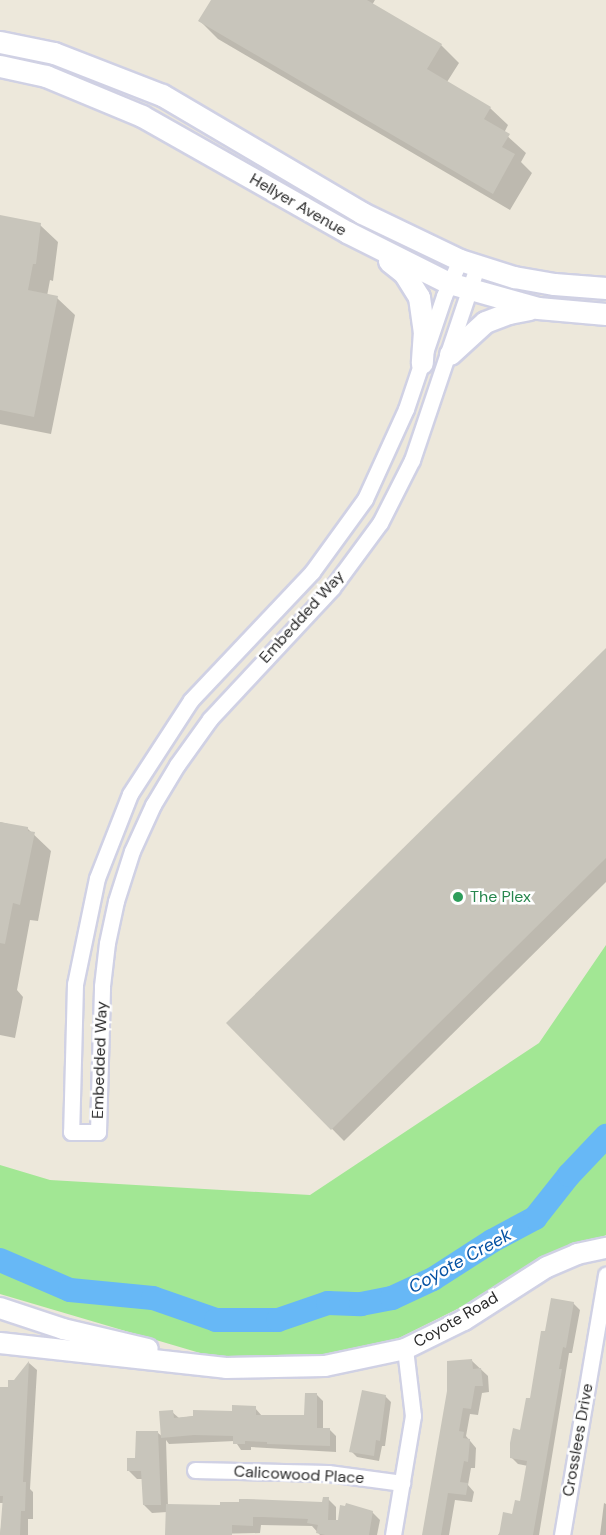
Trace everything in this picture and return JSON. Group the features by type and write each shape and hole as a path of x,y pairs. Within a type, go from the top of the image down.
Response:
{"main road":[{"name":"Hellyer Avenue","path":"0,42 54,53 162,95 362,213 469,264 554,285 606,288"},
{"path":"46,76 54,53"},
{"name":"Hellyer Avenue","path":"0,66 46,76 142,116 372,246 449,283 538,308 606,314"},
{"path":"372,246 404,273 419,297 424,331 422,363"},
{"path":"450,354 485,322 509,313 538,308"}],"street":[{"name":"Embedded Way","path":"469,264 471,291 450,354 412,460 380,523 332,588 210,719 177,765 153,805 132,851 116,901 107,943 102,986 98,1132 71,1132 75,984 97,878 130,794 191,700 312,572 358,510 387,456 449,283 469,264"},
{"name":"Coyote Road","path":"0,1343 226,1368 325,1366 405,1349 464,1320 547,1267 577,1254 606,1248"},
{"name":"Crosslees Drive","path":"562,1535 606,1275"},
{"name":"Coyote Road","path":"0,1308 63,1329 226,1368"},
{"path":"393,1535 413,1416 405,1349"},
{"name":"Calicowood Place","path":"195,1470 328,1473 402,1483"}],"green space":[{"path":"606,945 606,1235 391,1342 321,1357 217,1358 0,1294 0,1165 50,1180 310,1195 539,1043"}],"building":[{"path":"211,0 367,0 442,44 427,69 491,107 484,119 510,134 502,147 515,154 493,194 198,21"},
{"path":"0,215 41,223 36,264 33,264 28,290 58,296 34,417 0,410"},
{"path":"606,648 606,858 331,1130 226,1023"},
{"path":"0,822 28,827 28,831 35,832 20,905 13,903 5,944 0,943"},
{"path":"551,1298 574,1302 566,1348 563,1347 559,1369 562,1369 533,1535 499,1535 503,1512 512,1514 515,1500 520,1501 527,1461 510,1458 510,1443 513,1428 520,1430 526,1398 530,1398 541,1331 545,1331"},
{"path":"472,1359 473,1369 481,1368 483,1386 475,1386 471,1409 463,1408 459,1431 464,1432 463,1438 470,1439 468,1462 464,1461 460,1482 468,1483 466,1495 448,1493 441,1535 422,1535 447,1391 447,1361"},
{"path":"29,1361 23,1482 26,1482 25,1511 21,1511 20,1535 0,1535 3,1496 0,1496 0,1387 8,1387 8,1380 14,1380"},
{"path":"362,1390 386,1395 380,1441 376,1440 374,1456 349,1452"},
{"path":"305,1393 317,1393 317,1428 330,1428 330,1446 245,1441 245,1444 233,1444 233,1436 194,1435 161,1438 159,1411 173,1410 174,1418 193,1416 193,1410 232,1411 232,1405 256,1406 256,1415 304,1415"},
{"path":"136,1431 158,1431 161,1505 143,1505 141,1471 127,1471 127,1458 135,1458"},
{"path":"323,1497 329,1497 328,1520 338,1520 340,1505 345,1506 346,1503 373,1511 369,1535 325,1535 316,1533 318,1525 307,1523 308,1519 253,1517 253,1526 232,1525 232,1535 165,1535 166,1504 220,1505 220,1502 239,1502 239,1499 322,1502"}],"waterway":[{"name":"Coyote Creek","path":"0,1260 70,1290 153,1298 216,1320 278,1320 328,1303 361,1304 392,1298 433,1279 492,1241 535,1218 569,1175 606,1136"}],"place":[{"name":"The Plex","path":"458,897"}]}
